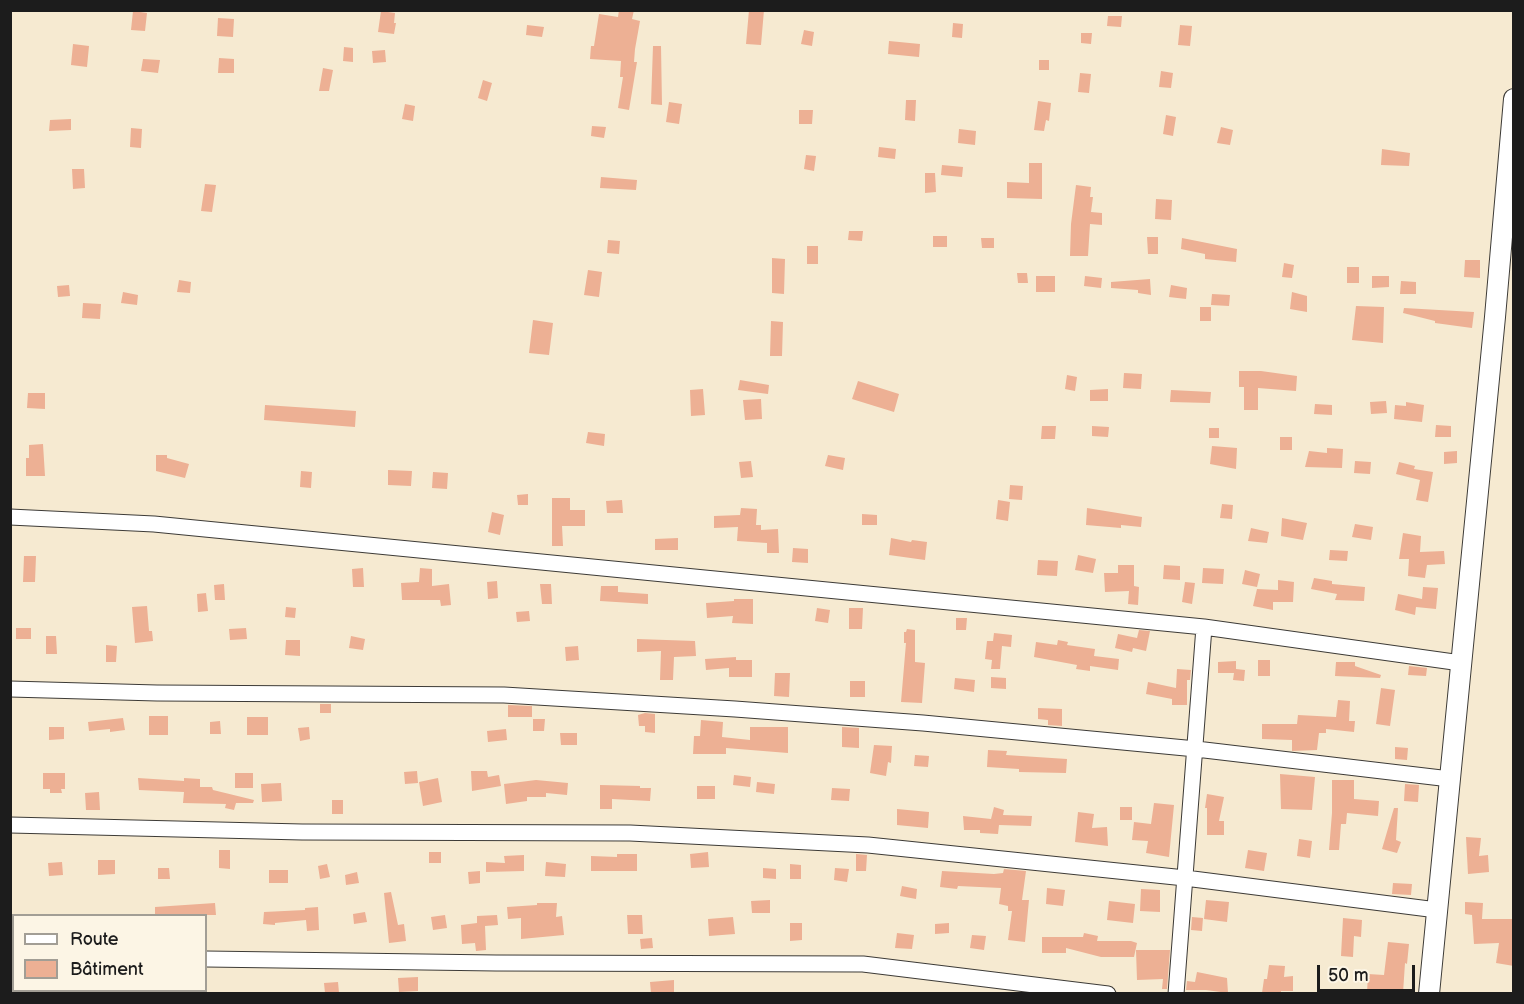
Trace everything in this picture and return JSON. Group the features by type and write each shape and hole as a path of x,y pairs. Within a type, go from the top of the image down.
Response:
{"street":[{"path":"1429,993 1514,99"},
{"path":"10,517 154,524 1204,627 1461,663"},
{"path":"1176,993 1204,627"},
{"path":"10,689 157,693 504,694 923,723 1196,749 1450,779"},
{"path":"10,825 313,832 630,833 868,845 1185,878 1437,910"},
{"path":"207,959 863,964 1108,993"}],"building":[{"path":"619,10 634,10 632,19 640,21 634,62 637,62 629,110 618,108 623,77 620,77 621,61 590,59 599,14 618,17"},
{"path":"749,10 764,10 761,45 746,44"},
{"path":"133,11 147,13 145,31 131,30"},
{"path":"381,11 395,13 394,34 378,32"},
{"path":"1108,16 1122,16 1121,27 1107,26"},
{"path":"218,18 234,19 233,37 217,36"},
{"path":"953,23 963,24 962,38 952,37"},
{"path":"527,25 544,27 542,37 526,35"},
{"path":"1180,25 1192,26 1190,46 1178,45"},
{"path":"804,30 814,32 812,46 801,44"},
{"path":"1081,33 1092,33 1091,44 1081,43"},
{"path":"889,41 920,44 919,57 888,54"},
{"path":"73,44 89,46 87,67 71,65"},
{"path":"653,46 661,46 662,105 651,104"},
{"path":"344,47 353,48 353,62 343,61"},
{"path":"385,50 386,62 373,63 372,51"},
{"path":"219,58 234,59 234,73 218,73"},
{"path":"143,59 160,60 158,73 141,71"},
{"path":"1039,60 1049,60 1049,70 1039,70"},
{"path":"323,68 333,70 329,91 319,91"},
{"path":"1161,71 1173,73 1171,88 1159,87"},
{"path":"1080,73 1091,74 1089,93 1078,92"},
{"path":"483,80 492,83 487,101 478,98"},
{"path":"906,100 916,100 915,121 905,120"},
{"path":"1038,101 1051,103 1049,121 1046,120 1044,131 1034,130"},
{"path":"669,102 682,104 679,124 666,122"},
{"path":"405,104 415,106 413,121 402,119"},
{"path":"799,110 813,110 812,124 799,124"},
{"path":"1166,115 1176,117 1173,136 1163,134"},
{"path":"71,119 71,130 49,131 50,120"},
{"path":"592,126 606,127 604,138 591,136"},
{"path":"1221,127 1233,130 1230,145 1217,143"},
{"path":"131,128 142,129 141,148 130,147"},
{"path":"959,129 976,131 975,145 958,143"},
{"path":"879,147 896,149 895,159 878,157"},
{"path":"1382,149 1410,153 1409,166 1381,165"},
{"path":"806,155 816,156 814,171 804,169"},
{"path":"1029,163 1042,163 1042,199 1007,198 1007,182 1029,183"},
{"path":"942,165 963,167 962,177 941,175"},
{"path":"72,169 84,169 85,188 73,189"},
{"path":"925,173 935,173 936,192 925,193"},
{"path":"601,177 637,180 636,190 600,188"},
{"path":"205,184 216,185 212,212 201,211"},
{"path":"1076,185 1091,187 1090,197 1093,197 1091,212 1102,213 1102,225 1090,224 1088,256 1070,256"},
{"path":"1156,199 1172,200 1171,220 1155,219"},
{"path":"849,231 863,231 862,241 848,240"},
{"path":"933,236 947,236 947,247 933,247"},
{"path":"1147,237 1158,237 1158,254 1148,254"},
{"path":"981,238 994,238 994,248 982,248"},
{"path":"1182,238 1237,249 1236,262 1205,259 1205,254 1181,249"},
{"path":"608,240 620,241 619,254 607,253"},
{"path":"807,246 818,246 818,264 807,264"},
{"path":"772,258 785,259 784,294 772,293"},
{"path":"1465,260 1480,260 1480,278 1464,277"},
{"path":"1284,263 1294,265 1292,278 1282,277"},
{"path":"1347,267 1359,267 1359,283 1347,283"},
{"path":"588,270 602,272 599,297 584,295"},
{"path":"1017,273 1027,273 1028,283 1018,283"},
{"path":"1036,276 1055,276 1055,292 1036,292"},
{"path":"1085,276 1102,278 1101,288 1084,286"},
{"path":"1372,276 1389,276 1389,287 1372,288"},
{"path":"1150,279 1151,295 1138,293 1138,290 1111,288 1111,282"},
{"path":"179,280 191,282 190,293 177,292"},
{"path":"1401,281 1416,282 1416,294 1400,294"},
{"path":"69,285 70,296 58,297 57,286"},
{"path":"1171,285 1187,288 1186,299 1169,297"},
{"path":"123,292 138,295 137,305 121,303"},
{"path":"1292,292 1307,296 1307,312 1290,309"},
{"path":"1212,294 1230,295 1229,306 1211,305"},
{"path":"83,303 101,304 100,319 82,318"},
{"path":"1356,306 1384,307 1383,343 1352,340"},
{"path":"1200,307 1211,307 1211,321 1200,321"},
{"path":"1404,308 1474,312 1472,328 1435,323 1435,321 1403,313"},
{"path":"533,320 553,323 549,355 529,353"},
{"path":"771,321 783,322 782,356 770,356"},
{"path":"1239,371 1261,371 1297,376 1296,391 1258,388 1258,410 1244,410 1244,387 1239,387"},
{"path":"1124,373 1142,374 1141,389 1123,388"},
{"path":"1067,375 1077,377 1075,391 1065,389"},
{"path":"740,380 769,385 768,394 738,390"},
{"path":"858,381 899,394 894,412 852,399"},
{"path":"703,389 705,415 691,416 690,390"},
{"path":"1108,389 1108,401 1090,401 1090,390"},
{"path":"1171,390 1211,392 1210,403 1170,402"},
{"path":"28,393 45,393 45,409 27,408"},
{"path":"761,399 762,419 745,420 743,400"},
{"path":"1386,401 1387,413 1371,414 1370,402"},
{"path":"1406,402 1424,405 1422,422 1394,419 1395,405 1406,406"},
{"path":"1315,404 1332,405 1332,415 1314,414"},
{"path":"265,405 356,411 355,427 264,420"},
{"path":"1436,425 1451,426 1451,437 1435,437"},
{"path":"1042,426 1056,426 1055,439 1041,439"},
{"path":"1092,426 1109,427 1108,437 1092,436"},
{"path":"1209,428 1219,428 1219,438 1209,438"},
{"path":"588,432 605,434 604,446 586,443"},
{"path":"1280,437 1292,437 1292,450 1280,450"},
{"path":"43,444 45,476 26,476 29,445"},
{"path":"1212,446 1237,448 1236,469 1210,464"},
{"path":"1327,448 1343,449 1342,468 1305,467 1309,451 1327,453"},
{"path":"1457,451 1457,463 1444,464 1444,452"},
{"path":"156,455 167,455 167,458 189,464 185,478 156,471"},
{"path":"828,455 845,458 843,470 825,466"},
{"path":"751,461 753,477 741,478 739,462"},
{"path":"1355,461 1371,462 1370,474 1354,473"},
{"path":"1399,462 1415,466 1414,469 1433,472 1428,502 1416,500 1420,480 1396,474"},
{"path":"388,470 412,471 411,486 388,485"},
{"path":"301,471 312,472 311,488 300,487"},
{"path":"433,472 448,473 447,489 432,488"},
{"path":"1010,485 1023,486 1022,500 1009,499"},
{"path":"528,494 528,505 518,505 517,495"},
{"path":"552,498 570,498 570,510 585,510 585,526 562,526 563,546 552,546"},
{"path":"622,500 623,513 607,513 606,501"},
{"path":"998,500 1010,502 1008,521 996,519"},
{"path":"1222,504 1233,505 1232,519 1220,518"},
{"path":"741,508 757,509 756,525 761,525 761,530 778,529 779,553 767,553 767,543 737,541 738,527 714,528 714,516 740,515"},
{"path":"1087,508 1142,517 1141,527 1086,525"},
{"path":"492,512 504,515 500,535 488,532"},
{"path":"862,514 877,515 877,525 862,525"},
{"path":"1282,518 1307,523 1303,540 1281,536"},
{"path":"1355,524 1373,527 1371,540 1352,537"},
{"path":"1251,528 1269,532 1267,543 1248,541"},
{"path":"1403,533 1421,536 1420,552 1444,551 1445,564 1427,565 1425,578 1408,576 1409,559 1399,559"},
{"path":"678,538 678,550 655,550 655,539"},
{"path":"891,538 927,542 925,560 889,555"},
{"path":"793,548 808,549 808,563 792,562"},
{"path":"1330,550 1348,551 1347,561 1329,560"},
{"path":"1078,555 1096,559 1093,573 1075,570"},
{"path":"24,556 36,556 35,582 23,582"},
{"path":"1038,560 1058,561 1057,576 1037,575"},
{"path":"1118,565 1134,565 1134,586 1139,587 1138,605 1128,604 1129,591 1105,592 1104,573 1118,573"},
{"path":"1164,565 1180,566 1180,580 1163,579"},
{"path":"363,568 364,587 353,587 352,569"},
{"path":"420,568 432,569 432,586 449,584 451,605 441,606 440,600 402,600 401,583 419,582"},
{"path":"1203,568 1224,569 1223,584 1202,583"},
{"path":"1245,570 1260,574 1257,587 1242,584"},
{"path":"1314,578 1332,581 1332,584 1365,587 1364,601 1335,600 1337,594 1311,589"},
{"path":"1278,580 1294,582 1293,602 1273,602 1273,610 1253,606 1257,589 1278,590"},
{"path":"497,581 498,598 488,599 487,582"},
{"path":"1185,582 1195,583 1192,604 1182,602"},
{"path":"224,584 225,600 215,600 214,585"},
{"path":"540,584 551,584 552,604 542,604"},
{"path":"601,586 618,586 618,592 648,594 648,604 600,601"},
{"path":"1423,587 1438,588 1436,609 1416,607 1415,615 1395,610 1398,594 1422,599"},
{"path":"206,593 208,611 198,612 197,594"},
{"path":"734,599 753,599 753,624 732,623 733,616 707,618 706,603 734,601"},
{"path":"147,606 149,631 152,631 153,641 135,643 132,607"},
{"path":"286,607 296,608 295,618 285,617"},
{"path":"817,608 830,610 828,623 815,621"},
{"path":"849,608 863,608 862,629 849,629"},
{"path":"529,611 530,621 517,622 516,612"},
{"path":"956,618 967,618 966,630 956,630"},
{"path":"16,628 31,628 31,639 16,639"},
{"path":"246,628 247,639 230,640 229,629"},
{"path":"907,629 915,630 915,662 925,663 922,703 901,702 906,643 904,643 904,632"},
{"path":"1139,630 1150,631 1146,651 1133,648 1132,652 1115,648 1118,634 1137,638"},
{"path":"994,633 1012,635 1011,647 1002,646 1000,669 991,669 992,660 985,659 987,641 993,641"},
{"path":"46,636 56,636 57,654 46,654"},
{"path":"351,636 365,639 363,650 349,648"},
{"path":"637,639 695,641 696,656 674,657 673,680 660,680 661,651 637,652"},
{"path":"286,640 300,640 300,656 285,655"},
{"path":"1058,640 1068,642 1067,645 1095,649 1094,656 1119,659 1118,670 1090,666 1090,671 1076,669 1077,665 1034,657 1036,642 1057,645"},
{"path":"106,645 117,646 116,662 106,662"},
{"path":"578,646 579,660 566,661 565,647"},
{"path":"736,657 736,660 752,660 752,677 729,677 729,668 706,670 705,659"},
{"path":"1258,660 1270,660 1270,676 1258,676"},
{"path":"1236,661 1236,669 1245,670 1244,681 1233,680 1234,673 1218,673 1218,662"},
{"path":"1336,662 1355,662 1355,666 1381,675 1380,678 1335,676"},
{"path":"1409,666 1427,668 1426,676 1408,675"},
{"path":"1177,669 1191,670 1190,680 1187,680 1187,705 1172,705 1172,699 1146,694 1148,682 1176,688"},
{"path":"775,673 790,673 789,697 774,696"},
{"path":"991,677 1006,678 1006,689 991,688"},
{"path":"955,678 975,680 974,692 954,689"},
{"path":"850,681 865,681 865,697 850,697"},
{"path":"1381,688 1395,690 1390,726 1376,724"},
{"path":"1338,700 1350,701 1349,721 1355,721 1354,732 1326,729 1326,733 1319,733 1317,750 1292,751 1292,740 1262,739 1262,724 1297,724 1298,715 1336,717"},
{"path":"320,704 331,704 331,713 320,713"},
{"path":"508,705 532,706 532,717 508,717"},
{"path":"1038,708 1062,709 1062,726 1048,725 1048,720 1038,719"},
{"path":"655,714 655,733 645,732 645,726 639,726 638,715"},
{"path":"149,716 168,716 168,735 149,735"},
{"path":"247,717 268,717 268,735 247,735"},
{"path":"123,718 125,730 89,731 88,722"},
{"path":"533,719 545,719 544,731 533,731"},
{"path":"701,720 723,722 722,737 750,740 750,727 788,727 788,753 726,748 726,754 693,754 694,736 700,736"},
{"path":"220,721 221,734 210,734 210,722"},
{"path":"49,727 64,727 64,739 49,740"},
{"path":"309,727 310,739 300,741 298,728"},
{"path":"842,727 859,728 859,748 842,747"},
{"path":"506,729 507,740 488,742 487,731"},
{"path":"560,733 577,733 577,745 561,745"},
{"path":"874,745 892,746 891,763 888,762 886,776 870,773"},
{"path":"1395,747 1408,748 1407,760 1395,759"},
{"path":"988,750 1007,751 1006,755 1067,759 1066,773 1019,772 1019,769 987,767"},
{"path":"915,755 929,756 928,767 914,766"},
{"path":"417,771 418,783 405,784 404,772"},
{"path":"471,771 487,771 488,777 499,775 501,786 472,791"},
{"path":"43,773 65,773 65,789 61,789 62,793 50,793 50,789 43,789"},
{"path":"235,773 253,773 253,788 235,788"},
{"path":"1280,774 1315,777 1312,810 1281,809"},
{"path":"734,775 751,777 750,787 733,785"},
{"path":"138,778 184,781 184,778 200,779 200,787 212,787 213,790 254,800 253,803 236,803 234,810 225,808 226,804 183,803 184,792 139,790"},
{"path":"438,778 442,802 423,806 419,782"},
{"path":"536,780 568,783 567,795 546,793 546,797 527,797 527,801 506,804 504,784"},
{"path":"1332,780 1354,780 1354,799 1379,801 1378,816 1347,813 1346,824 1341,824 1339,850 1329,850"},
{"path":"757,782 775,784 774,794 756,792"},
{"path":"281,783 282,801 262,802 261,784"},
{"path":"1405,784 1419,785 1418,802 1404,801"},
{"path":"600,785 651,788 650,801 612,799 612,809 600,809"},
{"path":"697,786 715,786 715,799 697,799"},
{"path":"832,788 850,789 849,801 831,800"},
{"path":"99,792 100,810 86,810 85,793"},
{"path":"1207,794 1224,797 1219,821 1224,821 1224,835 1207,835 1207,808 1205,808"},
{"path":"332,800 343,800 343,814 332,814"},
{"path":"1154,803 1174,805 1169,857 1146,853 1148,841 1132,840 1134,822 1151,824"},
{"path":"994,807 1004,810 1003,815 1032,816 1031,826 999,825 998,834 980,833 980,830 964,830 963,816 991,819"},
{"path":"1120,807 1132,807 1132,820 1120,820"},
{"path":"1394,808 1398,808 1396,840 1401,842 1397,853 1382,849"},
{"path":"897,809 929,812 928,828 897,825"},
{"path":"1078,812 1094,814 1092,828 1107,827 1108,846 1075,842"},
{"path":"1466,837 1481,838 1479,856 1488,855 1489,872 1468,874"},
{"path":"1299,839 1312,841 1310,858 1297,856"},
{"path":"219,850 230,850 230,869 219,868"},
{"path":"1248,850 1267,853 1264,871 1245,868"},
{"path":"429,852 441,852 441,863 429,863"},
{"path":"708,852 709,867 691,868 690,854"},
{"path":"617,854 637,854 637,871 591,871 591,856 617,857"},
{"path":"856,854 867,855 866,871 856,871"},
{"path":"524,855 524,871 486,872 486,862 505,863 504,856"},
{"path":"98,860 115,860 115,874 98,875"},
{"path":"62,862 63,875 49,876 48,863"},
{"path":"546,862 566,864 565,877 545,876"},
{"path":"327,864 330,877 320,879 318,866"},
{"path":"790,864 801,865 801,879 790,879"},
{"path":"158,868 169,868 170,879 158,879"},
{"path":"763,868 776,869 776,879 763,878"},
{"path":"835,868 849,869 847,882 834,880"},
{"path":"1004,869 1026,871 1022,900 1029,900 1025,942 1008,940 1012,911 1008,911 1008,906 999,904 1001,888 940,887 942,871 994,874 1003,873"},
{"path":"269,870 288,870 288,883 269,883"},
{"path":"480,871 480,883 469,884 468,872"},
{"path":"357,872 359,883 346,885 345,875"},
{"path":"1393,883 1412,884 1411,895 1392,894"},
{"path":"902,886 917,889 916,899 900,896"},
{"path":"1047,888 1065,890 1063,906 1046,904"},
{"path":"1141,889 1160,890 1160,912 1140,911"},
{"path":"391,892 398,925 404,924 406,941 389,943 384,893"},
{"path":"770,900 770,913 752,913 751,901"},
{"path":"1206,900 1229,902 1227,922 1204,919"},
{"path":"1109,901 1135,904 1133,923 1107,920"},
{"path":"1465,902 1483,903 1482,919 1514,919 1514,966 1496,963 1499,943 1474,944 1472,915 1465,914"},
{"path":"215,903 216,915 155,914 155,907"},
{"path":"537,903 557,903 556,917 562,916 564,935 521,939 521,918 508,919 507,907 537,905"},
{"path":"318,907 319,930 307,931 306,920 275,923 275,925 263,924 264,912"},
{"path":"365,912 367,922 354,924 353,914"},
{"path":"445,915 447,928 433,930 431,917"},
{"path":"497,915 498,925 485,926 486,950 476,951 475,943 462,944 461,925 477,923 477,916"},
{"path":"627,915 642,915 643,934 628,934"},
{"path":"733,917 735,934 709,936 708,919"},
{"path":"1192,917 1203,918 1202,931 1191,930"},
{"path":"1343,918 1362,920 1361,937 1354,936 1353,957 1341,956"},
{"path":"790,923 802,923 802,940 790,941"},
{"path":"949,923 949,933 935,934 935,924"},
{"path":"897,933 914,935 912,949 895,948"},
{"path":"1084,933 1098,936 1097,941 1137,943 1134,957 1101,957 1066,948 1066,953 1042,953 1042,937 1083,937"},
{"path":"972,935 986,936 984,950 970,948"},
{"path":"652,938 653,948 641,949 640,939"},
{"path":"1388,942 1409,944 1403,993 1367,993 1368,974 1384,975"},
{"path":"1136,950 1170,950 1167,989 1162,989 1163,979 1137,980"},
{"path":"1269,965 1285,966 1284,977 1293,976 1293,991 1262,993"},
{"path":"1197,972 1227,978 1228,993 1186,990 1187,981 1195,982"},
{"path":"418,977 418,991 399,992 398,978"},
{"path":"674,980 674,992 651,993 650,982"},
{"path":"338,982 339,993 325,993 324,983"}]}
